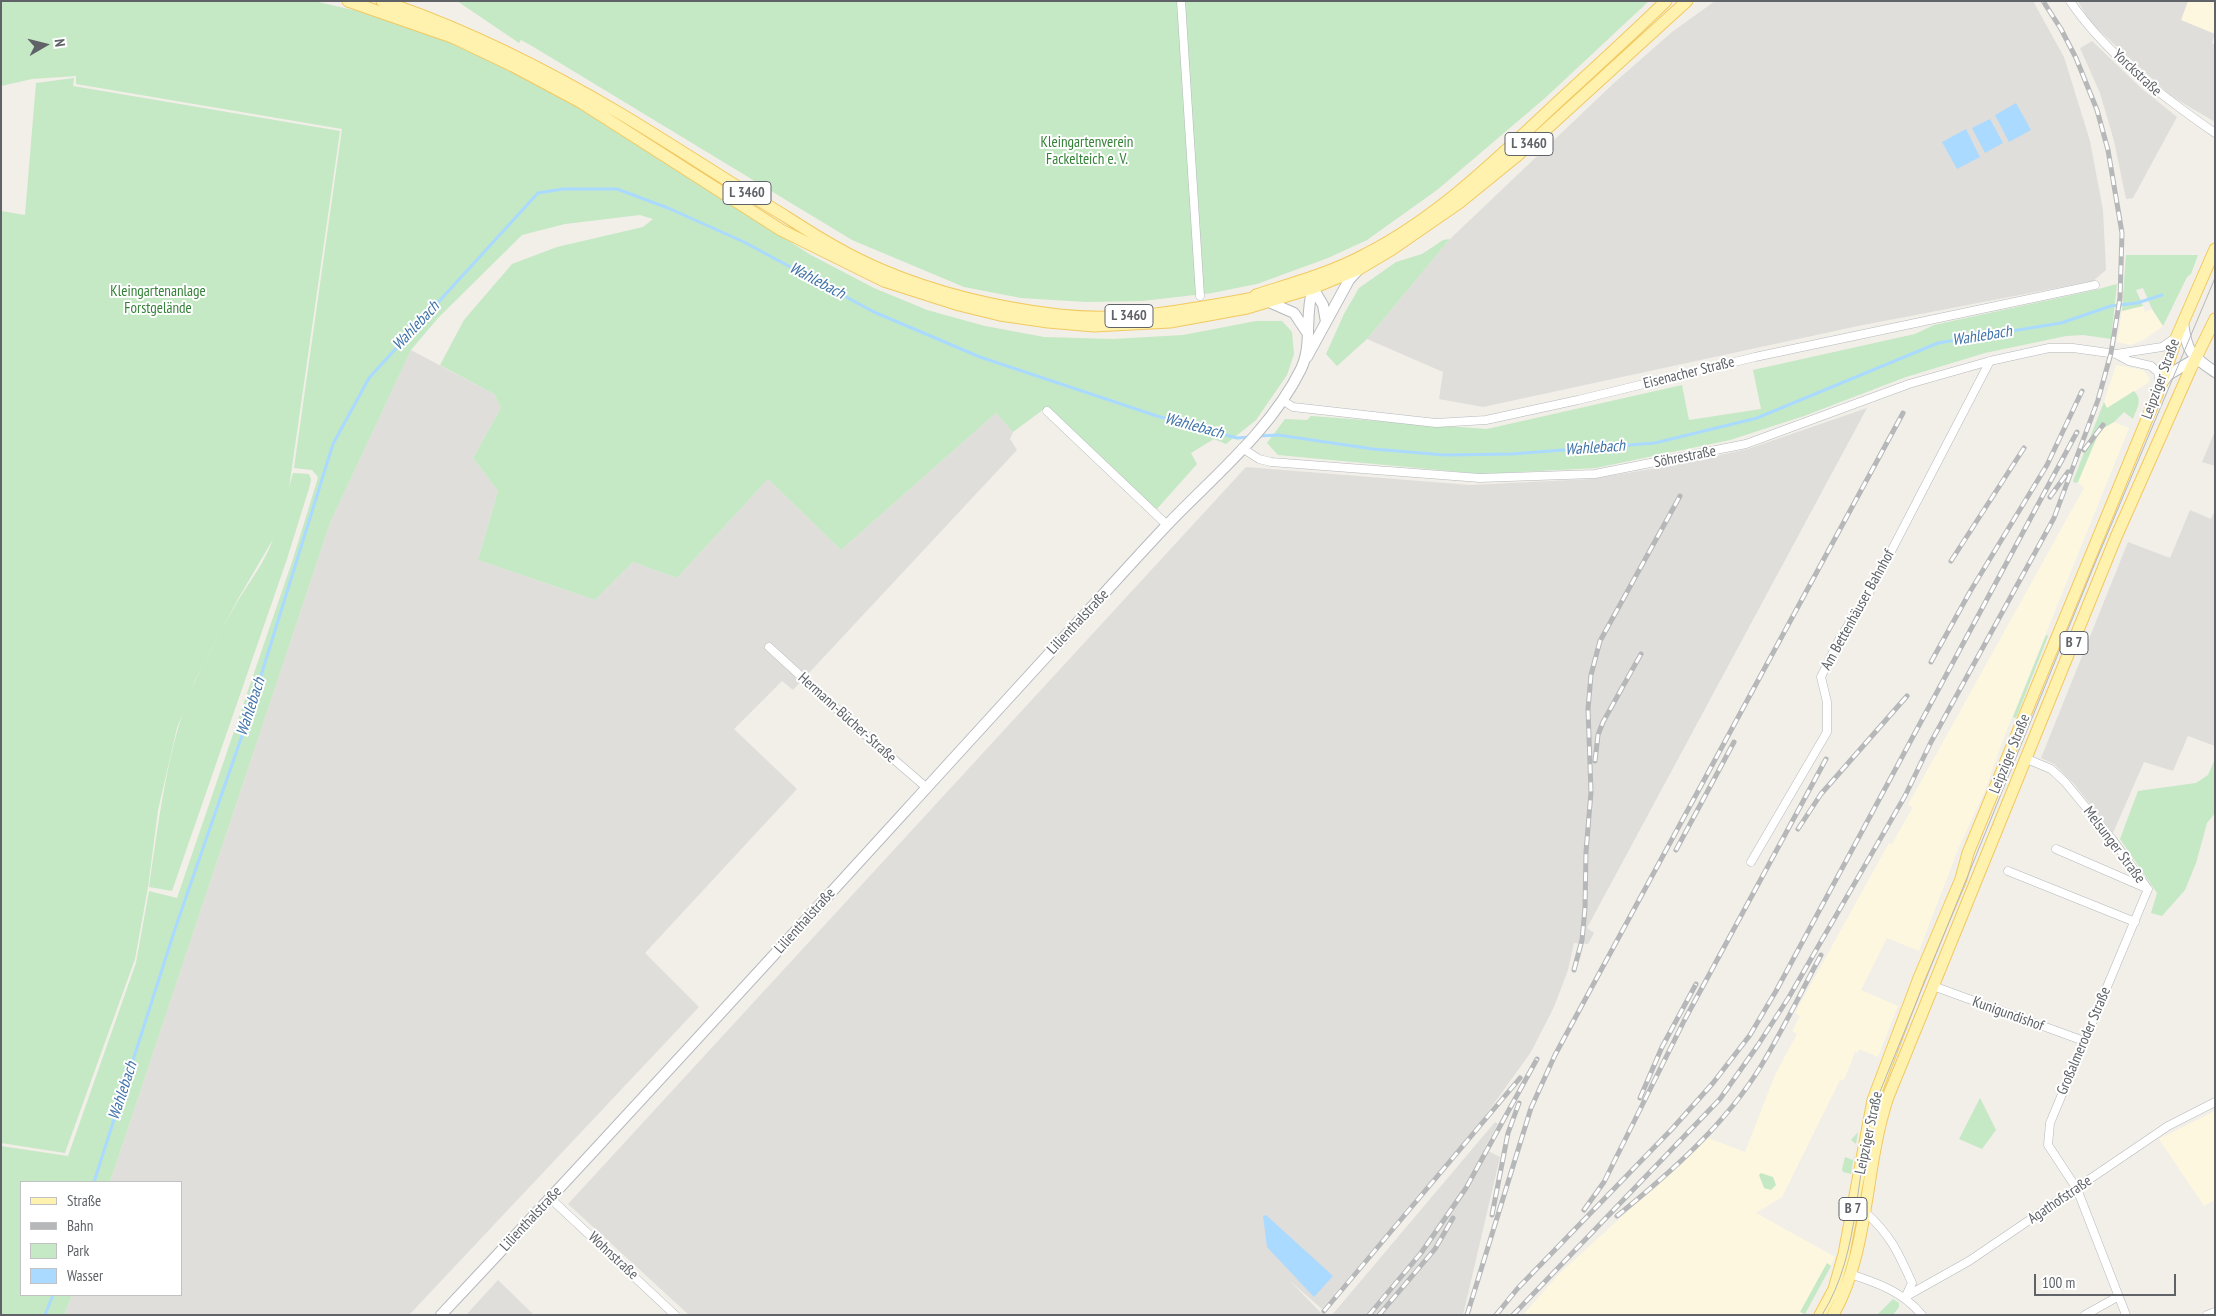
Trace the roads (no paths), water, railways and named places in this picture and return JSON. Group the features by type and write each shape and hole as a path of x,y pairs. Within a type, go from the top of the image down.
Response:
{"main road":[{"name":"L 3460","path":"348,1 452,37 513,66 582,103 781,230 892,284 959,305 1000,315 1094,326 1178,321 1269,302 1313,288 1358,269 1459,203 1510,161 1686,1"},
{"name":"L 3460","path":"382,1 428,16 511,53 621,114 825,241 881,270 978,302 1060,315 1125,316 1192,310 1242,300 1322,274 1365,255 1388,242 1454,195 1510,147 1666,1"},
{"name":"Leipziger Straße","path":"1820,1315 1845,1272 1848,1237 1874,1096 1961,878 1968,853 2161,385 2177,336 2215,249"},
{"path":"1303,365 1349,280 1358,269"},
{"path":"1242,300 1313,288 1322,274"},
{"path":"1313,288 1323,305 1326,323"},
{"name":"Lilienthalstraße","path":"441,1315 1167,525 1256,433 1282,400 1303,365 1308,307 1313,288"},
{"path":"1269,302 1294,313 1307,332"},
{"name":"Leipziger Straße","path":"1832,1315 1864,1211 1883,1113 2116,537 2195,359 2215,319"},
{"path":"2183,323 2189,346 2195,359 2215,372"},
{"path":"2161,385 2168,375 2195,359"}],"street":[{"path":"1181,1 1200,296"},
{"name":"Yorckstraße","path":"2070,1 2087,26 2165,98 2215,133"},
{"name":"Eisenacher Straße","path":"1282,400 1293,407 1427,422 1486,420 1755,358 2095,286"},
{"name":"Söhrestraße","path":"1245,445 1259,459 1271,462 1480,478 1595,474 1746,444 1909,384 1990,361 2060,347 2116,354 2162,347 2177,336"},
{"name":"Söhrestraße","path":"2116,354 2129,361 2152,366 2158,372 2161,385"},
{"name":"Am Bettenhäuser Bahnhof","path":"1751,862 1827,732 1826,702 1821,677 1840,638 1873,586 1990,361"},
{"path":"1047,411 1167,525"},
{"name":"Hermann-Bücher-Straße","path":"769,647 927,788"},
{"name":"Melsunger Straße","path":"2027,759 2052,769 2065,782 2112,839 2148,889"},
{"name":"Melsunger Straße","path":"2056,849 2148,889"},
{"path":"2008,871 2041,886 2135,922"},
{"name":"Großalmeroder Straße","path":"2126,1315 2077,1189 2048,1145 2050,1123 2148,889"},
{"name":"Kunigundishof","path":"1934,986 2084,1041"},
{"name":"Agathofstraße","path":"1905,1298 1969,1261 2168,1126 2215,1102"},
{"name":"Wohnstraße","path":"550,1198 675,1315"},
{"path":"1864,1211 1887,1234 1896,1249 1912,1283 1905,1298"},
{"path":"1845,1272 1882,1285 1905,1298 1922,1315"},
{"path":"2085,1315 2119,1296"},
{"path":"2207,1315 2215,1312"}],"water":[{"path":"2016,103 2031,130 2009,142 1995,115"},
{"path":"1990,119 2003,143 1985,153 1972,128"},
{"path":"1966,129 1980,157 1957,169 1942,142"},
{"path":"1266,1215 1333,1276 1314,1297 1267,1247 1263,1216"}],"waterway":[{"name":"Wahlebach","path":"94,1181 175,929 245,727 333,444 369,378 538,193 563,189 617,189 668,208 744,242 874,312 980,357 1157,416 1237,438 1250,437"},
{"name":"Wahlebach","path":"1259,436 1278,435 1373,449 1445,455 1511,454 1655,443 1757,418 1938,343 2061,323 2111,306 2137,303 2162,295"},
{"name":"Wahlebach","path":"45,1315 53,1296"}],"tram line":[{"path":"1822,1315 1835,1290 1845,1264 1869,1126 1877,1099 2093,568 2215,278"}],"railway":[{"path":"1513,1315 1720,1099 1758,1045 1789,997 1905,796 1931,742 2054,518 2098,400 2111,353 2120,298 2122,233 2108,150 2097,110 2076,58 2061,29 2043,1"},
{"path":"1931,662 1971,590 2047,465 2082,391"},
{"path":"1467,1315 1531,1108 1555,1055 1903,413"},
{"path":"2084,450 2103,425"},
{"path":"1496,1315 1518,1288 1672,1129 1713,1083 1750,1035 1776,991 2077,432"},
{"path":"1951,561 2024,448"},
{"path":"2050,497 2068,472"},
{"path":"1574,970 1582,940 1585,908 1586,852 1591,792 1588,709 1591,675 1600,641 1680,496"},
{"path":"1595,761 1598,735 1603,722 1641,654"},
{"path":"1798,829 1821,794 1907,696"},
{"path":"1676,850 1734,742"},
{"path":"1584,1210 1604,1182 1684,1021 1826,759"},
{"path":"1617,1216 1657,1183 1695,1147 1714,1128 1747,1088 1769,1052 1821,955"},
{"path":"1640,1098 1662,1047 1696,984"},
{"path":"1369,1315 1421,1253 1466,1188 1537,1059"},
{"path":"1324,1311 1520,1078"},
{"path":"1492,1215 1508,1133 1519,1103"},
{"path":"1379,1315 1435,1249 1453,1218"}],"park label":[{"name":"Kleingartenverein Fackelteich e. V.","path":"1087,152"},
{"name":"Kleingartenanlage Forstgelände","path":"158,300"}]}
